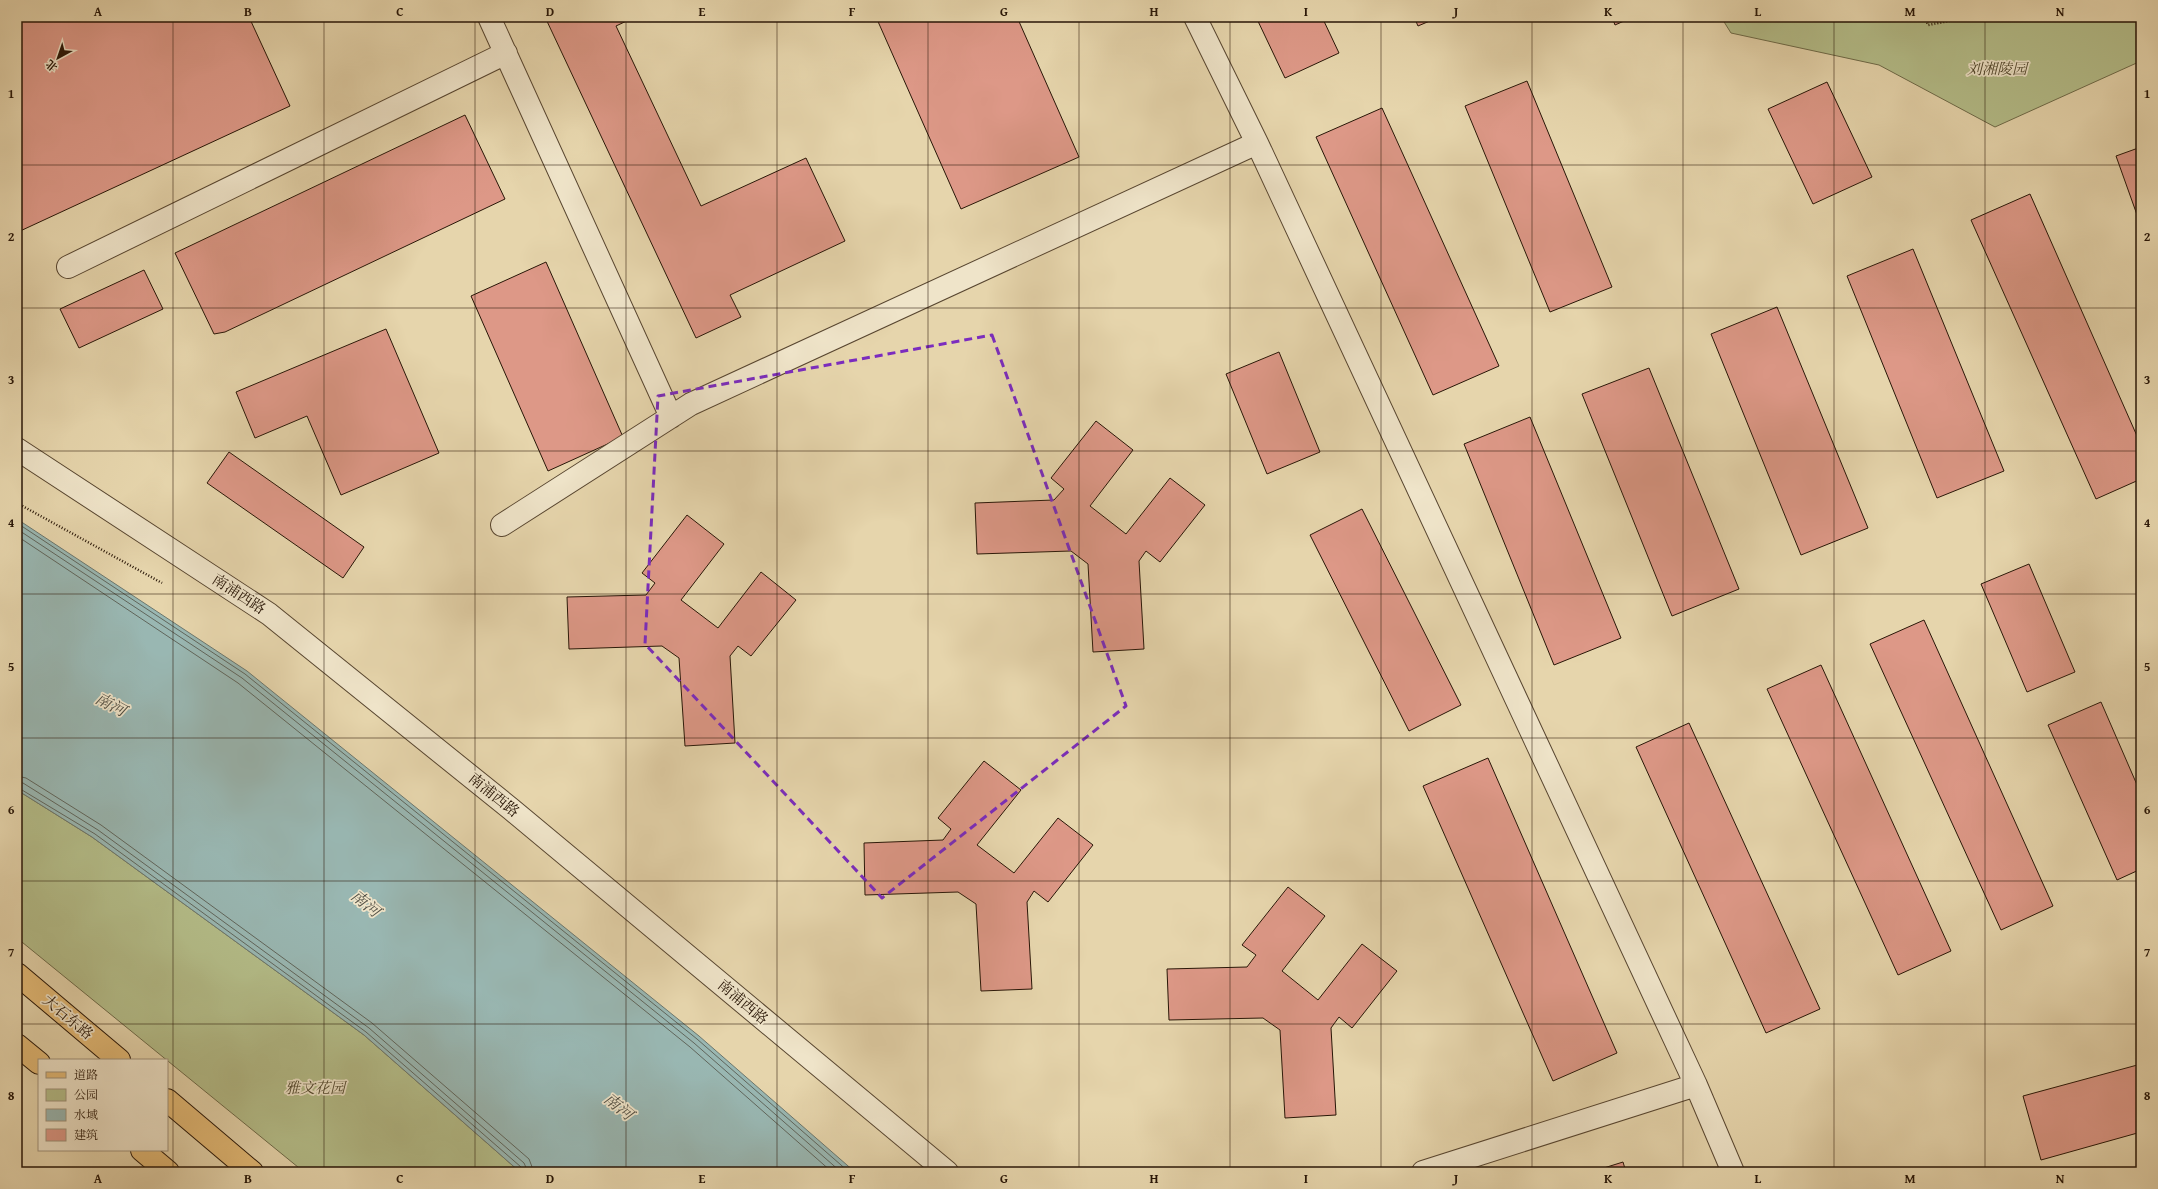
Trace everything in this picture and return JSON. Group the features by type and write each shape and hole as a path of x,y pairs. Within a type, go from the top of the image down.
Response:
{"main road":[{"name":"大石东路","path":"17,974 118,1059"},
{"path":"17,1045 38,1062"},
{"path":"168,1101 252,1172"},
{"path":"143,1151 168,1172"}],"street":[{"path":"489,17 671,417"},
{"path":"1195,17 1257,143 1696,1085 1733,1172"},
{"path":"68,267 506,53"},
{"path":"502,524 698,401 1257,143"},
{"name":"南浦西路","path":"17,449 269,614 511,809 947,1172"},
{"path":"1423,1172 1696,1085"}],"path":[{"path":"1925,17 1928,25 1970,17"},
{"path":"17,503 166,586"}],"highlighted area":[{"path":"992,335 1126,706 882,898 645,644 658,396"}],"green space":[{"name":"刘湘陵园","path":"1721,17 2141,17 2141,61 1995,127 1879,65 1731,33"},
{"name":"雅文花园","path":"17,790 92,837 364,1035 520,1172 304,1172 168,1061 168,1059 165,1059 17,938"}],"water":[{"name":"南河","path":"17,519 247,671 699,1036 855,1172 520,1172 364,1035 92,837 17,790"}],"building":[{"path":"17,17 249,17 290,106 18,232"},
{"path":"545,17 635,17 616,26 701,206 806,158 845,241 730,295 741,317 696,338"},
{"path":"876,17 1017,17 1079,157 961,209"},
{"path":"1256,17 1322,17 1339,53 1285,78"},
{"path":"1414,17 1439,17 1418,26"},
{"path":"1612,17 1633,17 1615,25"},
{"path":"1527,81 1612,287 1550,312 1465,106"},
{"path":"1827,82 1872,177 1813,204 1768,109"},
{"path":"1382,108 1499,366 1433,395 1316,137"},
{"path":"465,115 505,199 225,332 214,334 175,253"},
{"path":"2141,147 2141,226 2116,156"},
{"path":"2030,194 2141,445 2141,479 2096,499 1971,220"},
{"path":"1913,249 2004,471 1937,498 1847,276"},
{"path":"546,262 623,437 548,471 471,296"},
{"path":"144,270 163,309 79,348 60,309"},
{"path":"1777,307 1868,528 1801,555 1711,334"},
{"path":"386,329 439,453 341,495 307,416 255,438 236,392"},
{"path":"1279,352 1320,452 1267,474 1226,374"},
{"path":"1649,368 1739,589 1672,616 1582,394"},
{"path":"1530,417 1621,638 1554,665 1464,444"},
{"path":"1096,421 1133,450 1090,506 1126,534 1170,478 1205,505 1160,562 1146,551 1139,561 1144,649 1093,652 1088,564 1071,551 977,554 975,503 1054,500 1064,489 1051,478"},
{"path":"229,452 364,547 343,578 207,483"},
{"path":"1362,509 1461,705 1409,731 1310,535"},
{"path":"687,515 724,544 681,600 718,628 761,572 796,600 751,656 738,646 730,656 735,743 685,746 679,658 662,646 569,649 567,597 646,595 655,583 642,573"},
{"path":"2029,564 2075,672 2027,692 1981,584"},
{"path":"1924,620 2053,906 2001,930 1870,644"},
{"path":"1821,665 1951,951 1898,975 1767,689"},
{"path":"2101,702 2141,794 2141,869 2117,880 2048,725"},
{"path":"1689,723 1820,1009 1766,1033 1636,747"},
{"path":"1488,758 1617,1053 1553,1081 1423,786"},
{"path":"984,761 1021,790 977,845 1014,873 1058,818 1093,845 1048,902 1034,891 1027,902 1032,989 981,991 976,904 958,892 865,895 864,843 943,840 951,829 938,818"},
{"path":"1288,887 1325,916 1282,971 1318,1000 1362,944 1397,971 1352,1028 1339,1017 1331,1028 1336,1115 1285,1118 1280,1030 1263,1018 1169,1020 1167,969 1247,967 1256,955 1242,945"},
{"path":"2141,1064 2141,1132 2041,1160 2023,1096"},
{"path":"1623,1162 1626,1172 1591,1172"},
{"path":"17,1163 28,1172 17,1172"}]}
